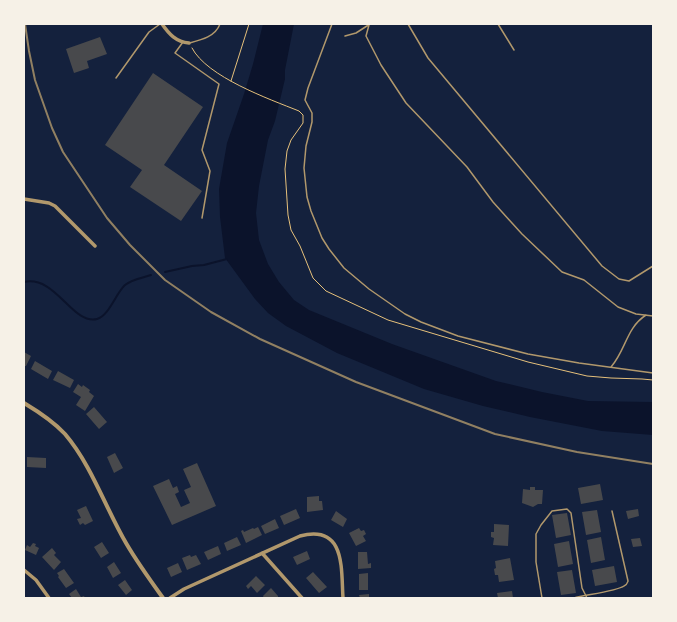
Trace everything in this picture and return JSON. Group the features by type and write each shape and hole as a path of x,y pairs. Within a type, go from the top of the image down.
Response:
{"street":[{"path":"161,24 167,32 175,38 189,43"},
{"path":"24,199 49,203 55,206 96,246"},
{"path":"24,403 54,423 74,445 125,542 139,565 163,598"},
{"path":"170,598 184,589 307,534 327,537 340,554 342,562 343,598"},
{"path":"262,553 302,598"},
{"path":"24,570 36,580 49,598"}],"lane":[{"path":"116,78 149,32 161,24"},
{"path":"189,43 202,40 212,34 220,24"},
{"path":"332,24 305,100 312,113 312,122 306,146 304,168 306,190 311,211 322,238 344,268 369,289 397,309 421,322 441,330 528,354 611,368 653,373"},
{"path":"345,36 356,33 369,24"},
{"path":"369,24 366,36 381,66 406,102 467,168 493,202 522,234 562,272 584,280 618,307 636,314 653,316"},
{"path":"408,24 428,58 602,266 619,279 629,281 653,266"},
{"path":"498,24 514,50"},
{"path":"183,42 175,53 219,84 202,150 210,171 202,218"},
{"path":"611,368 618,359 632,327 638,320 646,315"},
{"path":"542,598 536,562 536,534 541,525 554,510 567,509 571,513 582,588 588,598"},
{"path":"574,598 624,586 628,581 612,511"}],"path":[{"path":"231,82 249,24"},
{"path":"189,43 194,53 202,62 231,82 301,113 304,119 291,140 287,151 285,169 288,215 291,230 300,246 313,278 326,291 388,320 528,362 587,376 653,380"}],"water":[{"path":"263,24 294,24 285,70 285,79 275,121 268,140 259,186 256,213 259,240 268,264 279,282 294,300 309,310 392,344 496,381 588,401 653,402 653,435 602,431 530,417 483,406 424,389 337,353 286,326 268,313 255,299 225,258 220,217 219,189 227,143 244,94"}],"building":[{"path":"100,37 107,54 87,61 89,68 74,73 66,49"},
{"path":"153,73 203,107 164,165 202,191 181,221 130,187 142,170 105,145"},
{"path":"24,352 31,356 26,366 24,366"},
{"path":"35,361 52,371 48,379 31,369"},
{"path":"58,371 74,380 70,388 53,380"},
{"path":"78,384 82,387 83,385 90,390 89,392 94,396 85,411 76,405 81,397 73,392"},
{"path":"94,407 107,422 99,429 86,414"},
{"path":"115,453 123,468 114,473 107,457"},
{"path":"27,457 46,458 46,468 27,467"},
{"path":"197,463 216,506 172,525 153,486 169,479 173,488 177,486 179,492 175,494 181,507 190,503 184,490 191,487 183,469"},
{"path":"600,484 603,500 581,504 578,488"},
{"path":"530,487 535,487 535,490 543,490 542,504 538,504 533,507 522,503 523,489 530,490"},
{"path":"319,496 319,501 322,501 323,510 307,512 307,497"},
{"path":"86,506 93,521 85,525 83,523 80,525 77,519 81,518 77,510"},
{"path":"296,509 300,518 284,525 280,516"},
{"path":"638,509 639,516 628,519 626,511"},
{"path":"597,510 601,532 586,535 582,512"},
{"path":"336,511 347,519 343,527 331,520"},
{"path":"567,513 571,535 556,538 552,515"},
{"path":"275,519 279,528 265,534 261,526"},
{"path":"494,524 509,525 508,546 493,545 494,538 491,537 491,532 494,532"},
{"path":"258,527 262,535 246,543 241,531 243,530 244,532"},
{"path":"359,528 361,531 364,530 366,534 363,536 366,541 356,546 349,533"},
{"path":"237,537 241,545 227,551 224,543"},
{"path":"601,537 605,560 591,563 587,540"},
{"path":"640,538 642,546 633,547 631,539"},
{"path":"569,541 573,564 558,567 554,544"},
{"path":"102,542 109,553 101,558 94,547"},
{"path":"33,543 39,548 36,555 25,550 27,545 30,547"},
{"path":"218,546 221,554 208,560 204,552"},
{"path":"52,548 56,553 54,555 61,562 54,570 42,557"},
{"path":"307,551 310,559 297,565 293,557"},
{"path":"358,552 367,552 368,564 371,563 371,568 358,569"},
{"path":"190,555 191,557 196,555 201,564 187,570 182,558"},
{"path":"510,558 514,580 499,582 498,575 495,575 495,561"},
{"path":"114,562 121,573 113,578 107,567"},
{"path":"178,563 182,572 171,577 167,568"},
{"path":"614,566 617,582 595,586 592,570"},
{"path":"64,569 74,583 66,588 58,577 59,576 57,573"},
{"path":"572,570 576,593 561,595 557,572"},
{"path":"313,572 327,587 319,593 306,578"},
{"path":"368,573 368,590 359,590 359,574"},
{"path":"256,576 265,585 257,593 251,586 248,589 246,586"},
{"path":"125,580 132,590 126,595 118,585"},
{"path":"271,588 278,598 264,598 263,596"},
{"path":"76,589 81,597 84,596 85,598 72,598 69,594"},
{"path":"512,591 513,598 498,598 497,593"},
{"path":"369,594 369,598 360,598 359,595"}],"waterway":[{"path":"165,272 227,259"},
{"path":"24,282 35,282 45,286 55,292 80,315 88,319 97,319 105,314 125,285 134,280 151,275"}],"railway":[{"path":"25,24 35,80 52,128 63,152 107,218 130,245 165,280 211,312 260,339 356,382 495,434 577,452 653,464"}]}
